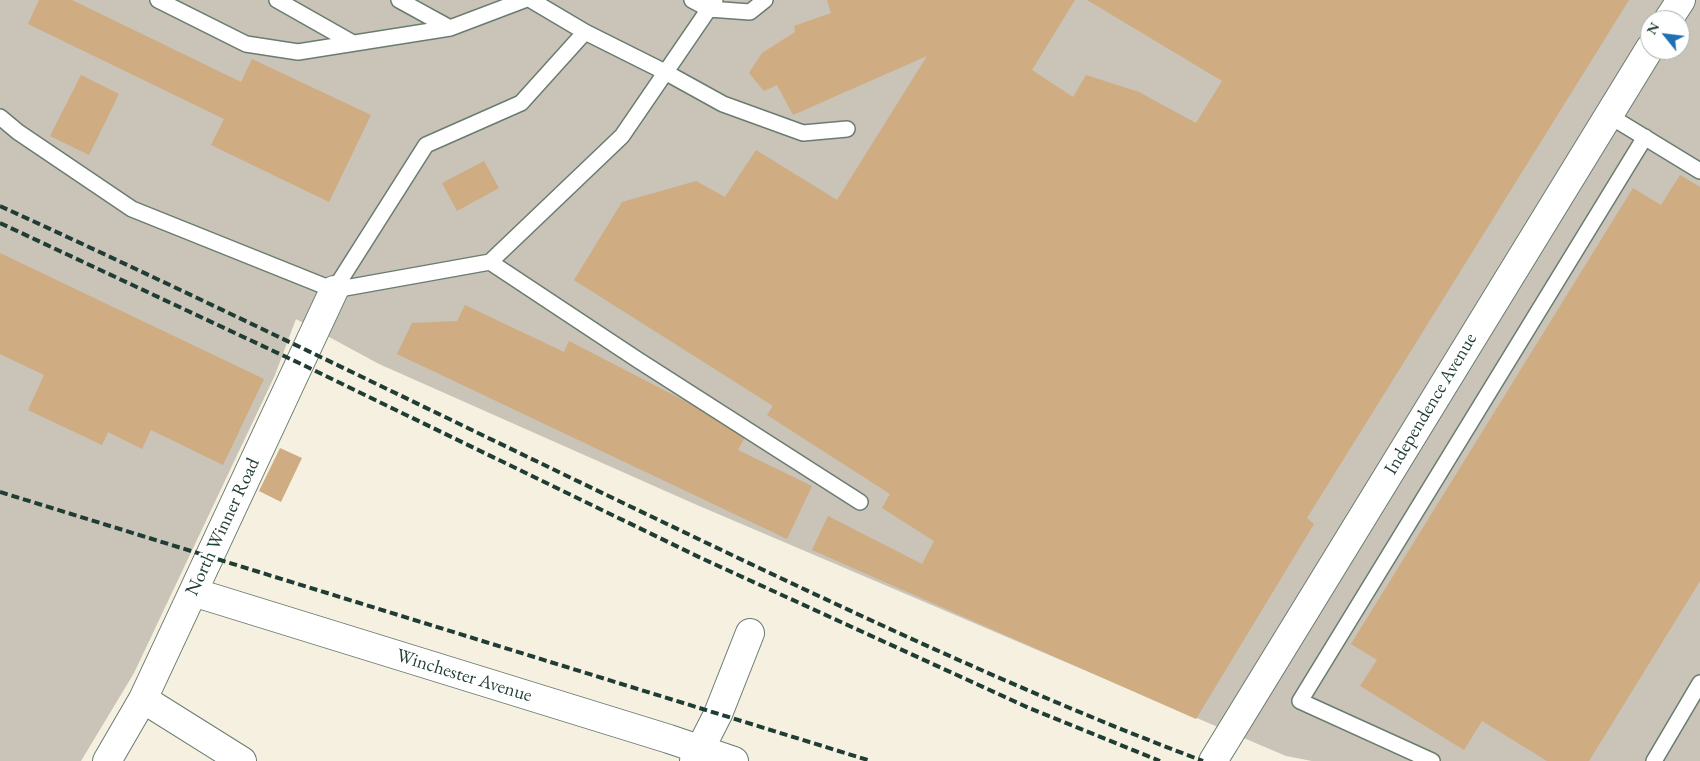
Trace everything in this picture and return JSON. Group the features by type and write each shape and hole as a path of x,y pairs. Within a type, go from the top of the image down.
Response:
{"street":[{"name":"Independence Avenue","path":"1213,761 1642,60"},
{"name":"North Winner Road","path":"107,761 143,699 334,290"},
{"name":"Winchester Avenue","path":"193,592 669,739 697,756 734,761"},
{"path":"697,756 718,714 750,633"},
{"path":"143,699 242,761"}],"lane":[{"path":"158,0 246,44 298,52 450,28 524,0"},
{"path":"277,0 353,42"},
{"path":"400,0 450,28"},
{"path":"531,0 585,32 665,72 723,104 803,133 847,129"},
{"path":"692,0 750,12 765,0"},
{"path":"0,117 18,132 132,209 334,290 490,262 622,136 712,5"},
{"path":"334,290 426,145 521,102 585,32"},
{"path":"1608,115 1700,171"},
{"path":"1432,761 1300,701 1646,137"},
{"path":"490,262 638,360 860,502"},
{"path":"1654,761 1700,683"}],"shaded area":[{"path":"0,0 1700,0 1700,761 1312,761 1286,756 697,505 379,364 296,319 275,375 134,673 81,761 0,761"}],"building":[{"path":"39,0 72,0 241,82 252,59 371,115 329,202 211,145 224,119 28,24"},
{"path":"827,0 1075,0 1032,70 1073,97 1086,75 1139,92 1196,123 1222,81 1087,0 1629,0 1307,518 1314,524 1196,719 812,550 828,516 922,564 934,541 882,508 890,494 767,415 773,406 574,280 622,202 696,181 725,197 756,150 837,200 927,56 793,115 777,85 764,91 749,73 762,53 795,32 794,26 831,13"},
{"path":"81,75 119,94 89,155 50,136"},
{"path":"484,161 499,188 457,211 442,183"},
{"path":"1680,175 1700,187 1700,581 1589,761 1547,761 1482,721 1464,750 1360,686 1377,660 1351,644 1633,188 1661,205"},
{"path":"0,253 264,379 223,465 151,430 142,449 108,432 102,445 28,410 44,375 0,354"},
{"path":"465,305 564,352 569,341 747,433 738,450 812,486 787,539 397,354 412,323 457,321"},
{"path":"280,448 302,458 281,502 259,491"}],"railway":[{"path":"0,206 233,315 836,604 1055,702 1203,761"},
{"path":"0,223 299,363 701,558 1029,708 1160,761"},
{"path":"0,492 871,761"}]}
